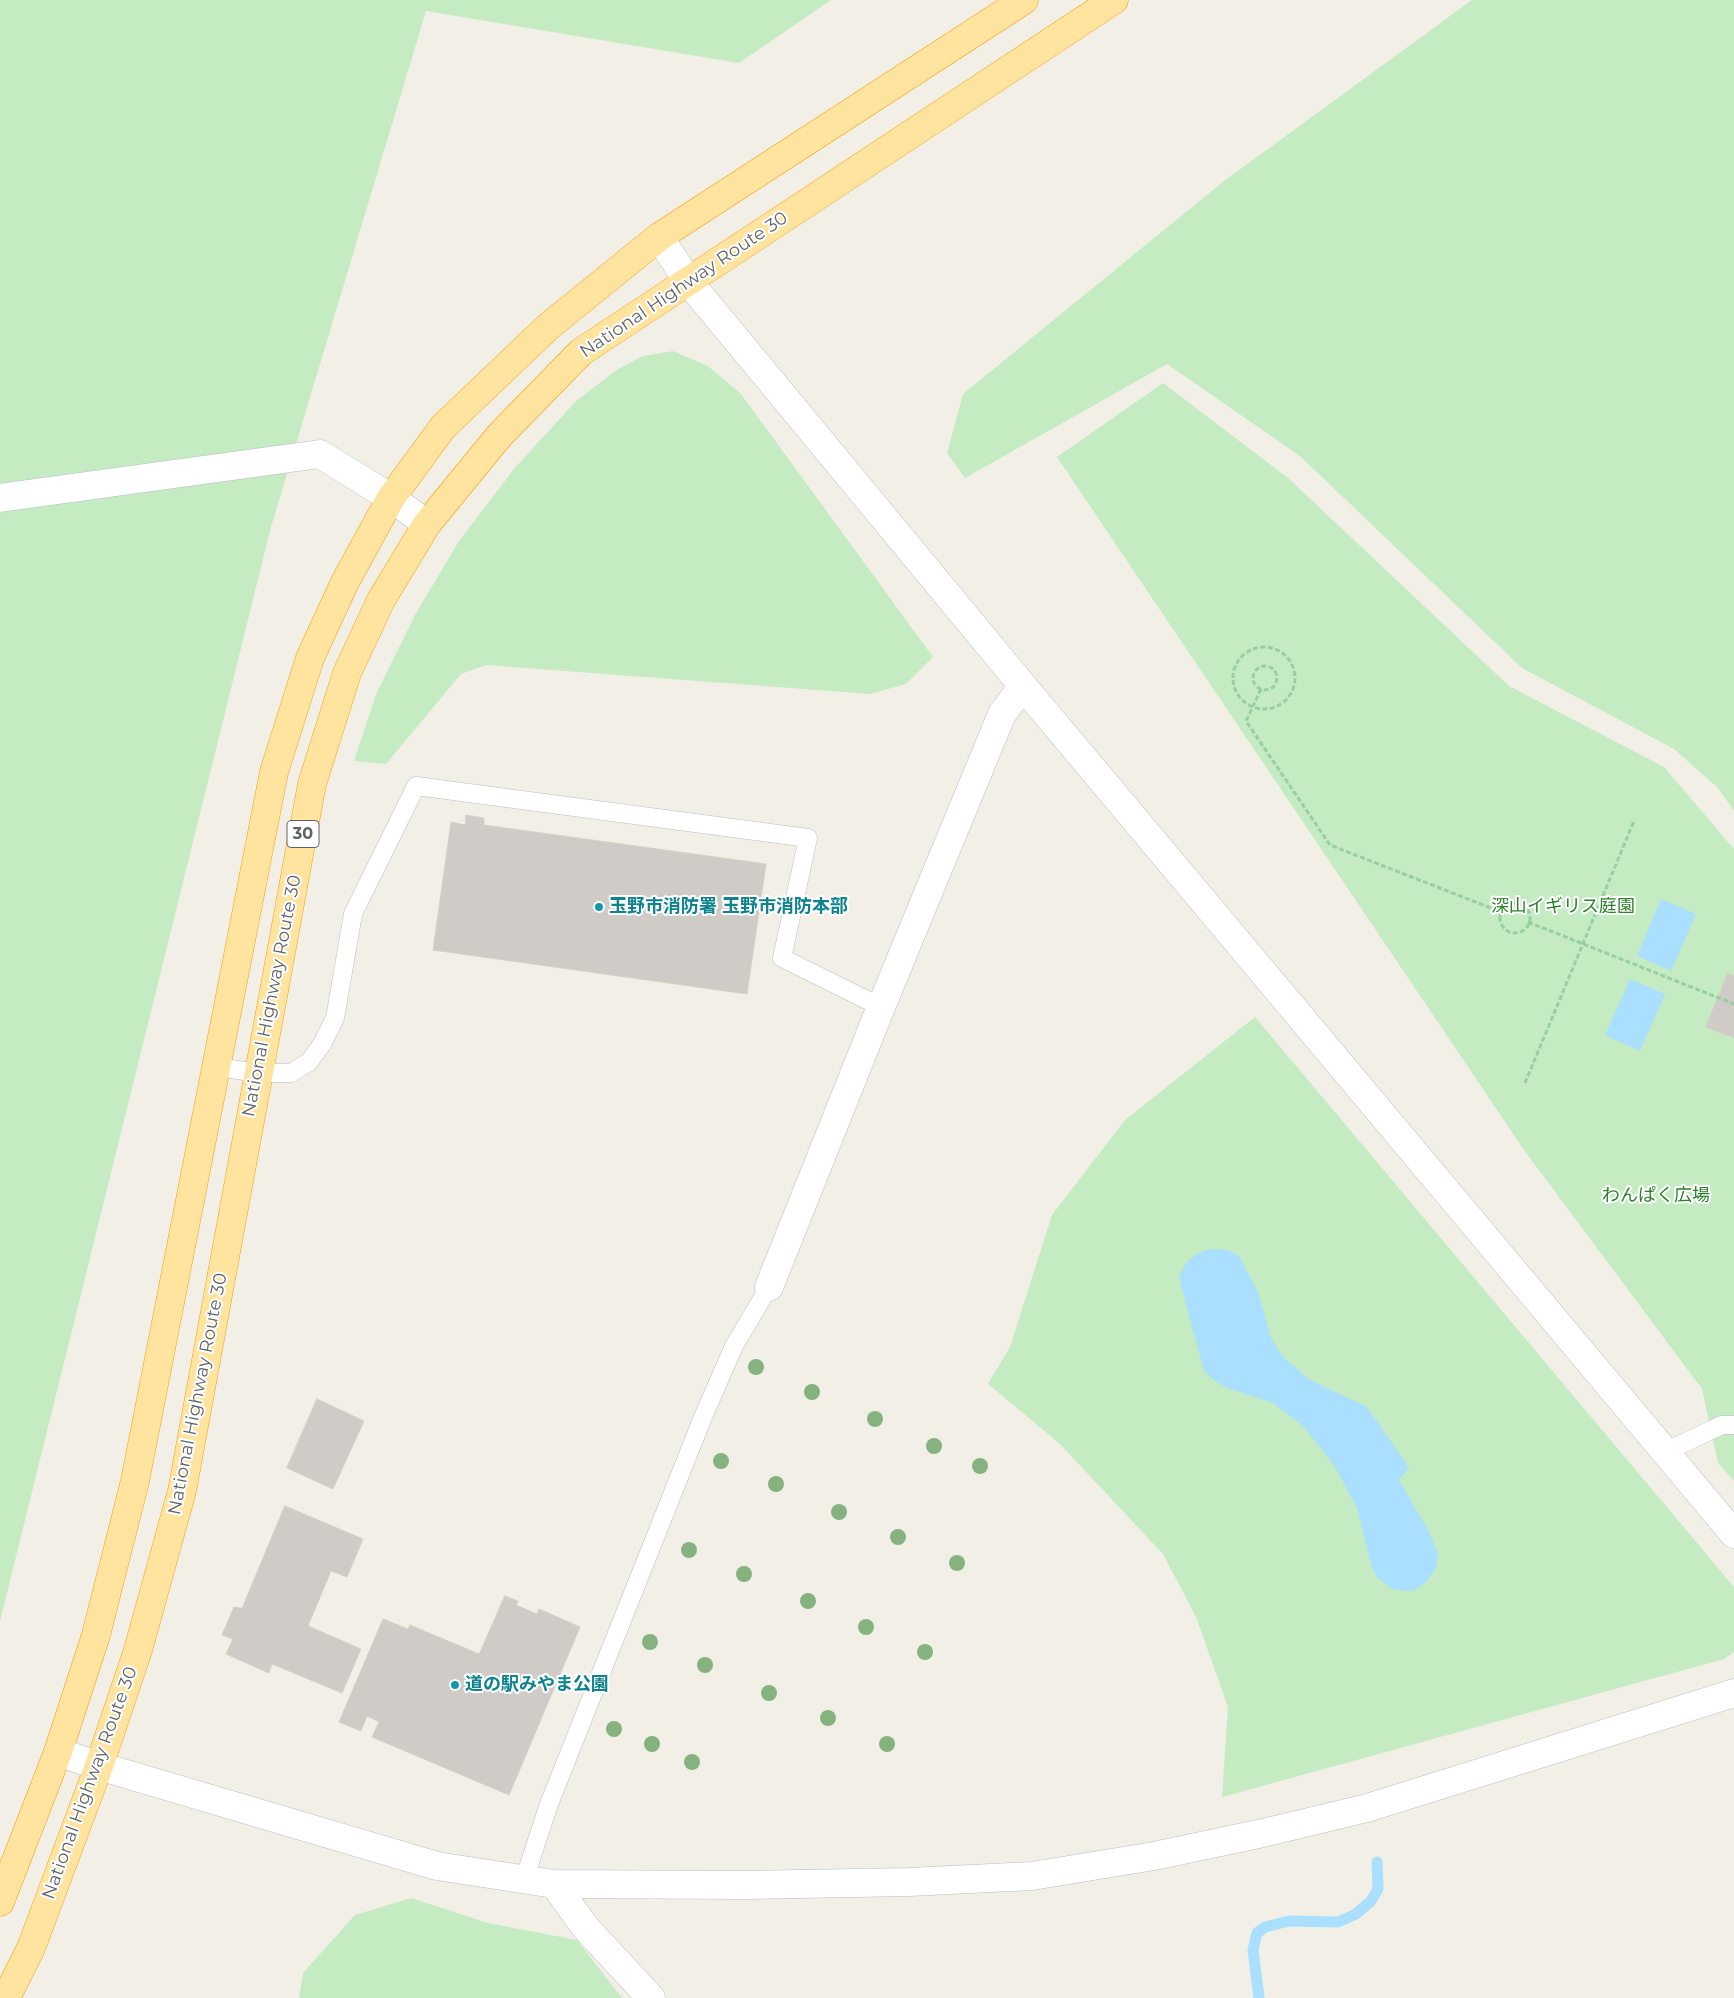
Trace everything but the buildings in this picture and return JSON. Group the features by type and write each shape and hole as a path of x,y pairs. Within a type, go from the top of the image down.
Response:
{"highway":[{"name":"30","path":"0,1902 58,1752 96,1635 135,1481 274,772 310,658 344,582 391,498 443,427 550,326 659,237 1024,0"},
{"name":"National Highway Route 30","path":"6,1998 31,1948 99,1766 138,1650 182,1491 312,784 347,673 382,600 427,524 500,436 581,352 1114,0"}],"street":[{"path":"659,237 688,280 1023,686 1734,1534"},
{"path":"0,498 320,454 391,498 427,524"},
{"path":"769,1287 881,1007 1002,714 1023,686"},
{"path":"58,1752 99,1766 437,1866 524,1880 554,1884 744,1885 918,1881 1032,1876 1154,1856 1263,1833 1367,1808 1734,1693"},
{"path":"554,1884 586,1928 651,1998"}],"lane":[{"path":"217,1067 258,1073 291,1073 310,1062 322,1044 334,1018 354,914 416,786 808,838 782,958 881,1007"},
{"path":"524,1880 549,1804 703,1417 734,1346 769,1287"},
{"path":"1665,1452 1722,1425 1734,1424"}],"path":[{"path":"1264,647 1275,649 1284,654 1294,670 1293,690 1288,698 1272,709 1252,708 1236,694 1233,672 1237,662 1244,654 1253,649 1264,647"},
{"path":"1262,666 1269,667 1273,669 1276,676 1275,684 1261,689 1255,684 1254,673 1262,666"},
{"path":"1261,689 1246,721 1330,844 1501,912"},
{"path":"1524,1084 1634,821"},
{"path":"1512,903 1522,905 1529,912 1528,922 1523,930 1510,932 1500,922 1501,912 1512,903"},
{"path":"1528,922 1734,1004"}],"green space":[{"path":"0,0 831,0 739,63 426,11 271,527 0,1621"},
{"path":"1472,0 1734,0 1734,811 1718,788 1674,749 1522,668 1300,456 1167,364 965,478 947,453 963,394 1224,181"},
{"path":"673,351 708,366 741,394 933,657 906,684 870,694 486,665 461,674 386,764 354,761 377,692 415,615 459,541 514,469 576,401 618,369 643,356"},
{"name":"深山イギリス庭園","path":"1163,383 1288,478 1509,686 1664,767 1734,849 1734,1481 1718,1463 1702,1389 1524,1150 1057,457"},
{"path":"1255,1017 1734,1587 1734,1652 1724,1659 1222,1797 1228,1707 1196,1617 1163,1554 1059,1443 988,1384 1010,1347 1052,1215 1125,1120"},
{"path":"411,1898 488,1923 577,1940 622,1998 299,1998 303,1973 355,1915"}],"water":[{"path":"1661,899 1696,914 1671,971 1637,956"},
{"path":"1630,979 1665,994 1640,1051 1605,1035"},
{"path":"1213,1249 1228,1250 1239,1256 1258,1292 1271,1338 1283,1357 1310,1380 1367,1407 1409,1468 1399,1480 1428,1530 1438,1554 1436,1568 1426,1582 1412,1591 1392,1589 1378,1578 1372,1568 1357,1508 1334,1465 1303,1426 1273,1403 1230,1389 1216,1382 1204,1371 1179,1278 1191,1258 1201,1252"}],"waterway":[{"path":"1259,1998 1253,1950 1257,1933 1265,1927 1289,1921 1338,1922 1356,1914 1371,1901 1378,1889 1377,1862"}],"place":[{"name":"玉野市消防署 玉野市消防本部","path":"599,907"},
{"name":"道の駅みやま公園","path":"455,1685"}],"park label":[{"name":"わんぱく広場","path":"1656,1196"}]}
